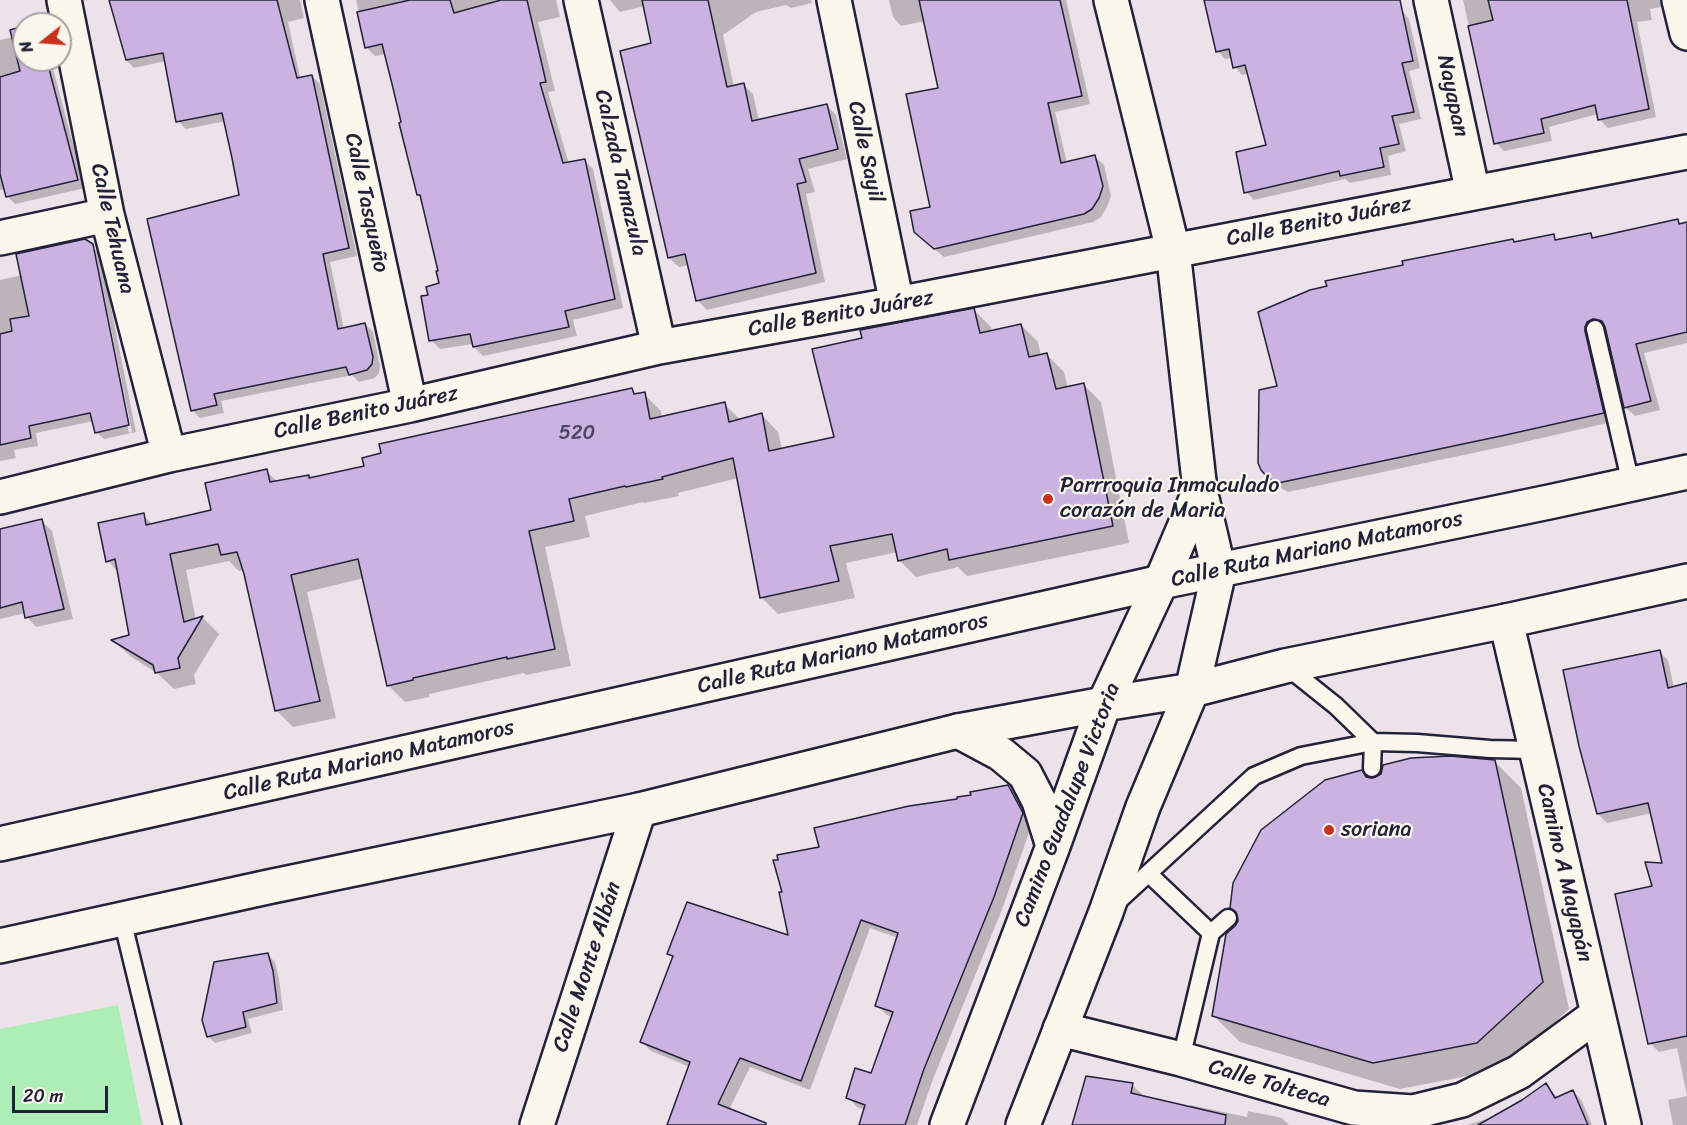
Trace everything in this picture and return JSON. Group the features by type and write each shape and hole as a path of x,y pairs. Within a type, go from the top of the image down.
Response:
{"street":[{"name":"Calle Tehuana","path":"64,0 107,215 169,455"},
{"name":"Calle Tasqueño","path":"322,0 410,405"},
{"name":"Calzada Tamazula","path":"581,0 659,347"},
{"name":"Calle Sayil","path":"834,0 897,304"},
{"name":"Camino Guadalupe Victoria","path":"1023,1125 1106,912 1143,807 1192,690 1219,571 1200,490 1173,250 1111,0"},
{"name":"Nayapan","path":"1431,0 1473,193"},
{"path":"1680,0 1687,33"},
{"name":"Calle Benito Juárez","path":"0,497 169,455 410,405 659,347 897,304 1687,152"},
{"path":"0,238 107,215"},
{"name":"Calle Ruta Mariano Matamoros","path":"0,844 1161,582 1687,472"},
{"name":"Camino Guadalupe Victoria","path":"947,1125 1053,846 1104,704 1161,582 1200,490"},
{"path":"0,946 639,810 958,731 1192,690 1285,666 1687,581"},
{"name":"Camino A Mayapán","path":"1506,621 1624,1125"},
{"path":"958,731 1001,754 1025,774 1039,801 1053,846"},
{"name":"Calle Monte Albán","path":"537,1125 639,810"},
{"name":"Calle Tolteca","path":"1060,1029 1181,1059 1354,1108 1413,1112 1462,1100 1519,1072 1598,1014"}],"lane":[{"path":"1595,329 1631,484"},
{"path":"1285,666 1336,706 1373,742 1372,768"},
{"path":"1106,912 1254,776 1301,756 1373,742 1535,750"},
{"path":"1149,874 1211,933"},
{"path":"1181,1059 1211,933 1228,918"},
{"path":"122,919 172,1125"}],"green space":[{"path":"118,1005 142,1125 0,1125 0,1029"}],"building":[{"path":"109,0 277,0 297,78 312,75 349,248 323,254 338,329 365,323 373,357 372,364 367,370 349,375 346,367 214,394 217,405 191,411 147,219 239,195 232,158 222,113 176,122 163,53 126,60"},
{"path":"410,0 450,0 454,13 501,0 527,0 546,82 540,83 563,163 585,159 615,299 565,311 569,327 473,347 470,334 429,341 421,296 428,295 426,287 439,283 436,271 438,271 420,195 417,195 399,123 401,122 382,44 365,48 357,12"},
{"path":"642,0 708,0 727,87 744,83 752,121 827,104 838,149 799,159 806,182 797,184 816,273 696,301 685,254 668,258 620,51 651,43"},
{"path":"919,0 1060,0 1082,96 1048,103 1061,163 1095,155 1103,186 1092,209 1084,214 934,249 914,232 910,211 930,207 906,94 938,88"},
{"path":"1204,0 1400,0 1413,61 1402,63 1414,112 1392,116 1399,144 1380,148 1384,167 1340,176 1339,171 1244,193 1236,152 1266,145 1245,65 1233,68 1229,49 1216,52"},
{"path":"1488,0 1627,0 1649,109 1598,120 1595,105 1541,119 1544,133 1494,144 1468,26 1493,20"},
{"path":"17,72 50,72 78,180 6,197 0,174 0,77"},
{"path":"1678,219 1679,224 1687,222 1687,332 1636,344 1651,401 1624,408 1605,327 1602,321 1593,319 1587,322 1585,331 1604,413 1278,483 1268,478 1261,470 1258,463 1259,390 1277,386 1258,312 1310,290 1327,286 1325,281 1403,265 1402,261 1513,239 1514,242 1554,234 1555,240 1591,233 1592,238"},
{"path":"85,239 93,244 129,425 95,433 90,413 29,426 31,438 0,445 0,334 12,331 10,319 29,316 16,254"},
{"path":"974,308 980,333 1021,324 1029,357 1047,353 1056,389 1084,383 1113,526 949,560 947,549 898,561 892,534 830,546 839,581 760,598 733,458 662,477 663,479 569,499 574,521 529,531 555,649 507,659 507,657 387,686 358,559 291,575 320,701 275,711 237,552 221,555 218,544 170,554 184,622 203,616 178,658 180,668 155,673 153,665 111,640 129,635 115,559 106,562 98,523 144,513 146,525 211,510 205,483 267,469 270,482 309,475 309,478 364,466 362,458 381,453 379,444 632,388 634,394 645,392 650,419 725,402 729,422 762,413 769,451 834,437 812,349 862,338 860,330"},
{"path":"42,519 64,609 25,618 22,602 0,608 0,529"},
{"path":"1660,650 1668,688 1687,683 1687,1036 1648,1044 1615,894 1652,886 1645,862 1662,863 1648,803 1597,814 1579,746 1563,670"},
{"path":"1450,756 1495,760 1543,982 1477,1043 1373,1063 1212,1016 1226,934 1238,921 1236,912 1230,908 1233,883 1261,830 1325,780 1362,770 1366,777 1372,778 1381,774 1383,765 1411,758"},
{"path":"1008,785 1023,813 994,897 924,1069 905,1125 859,1125 865,1105 846,1098 855,1068 871,1073 893,1012 875,1006 898,933 861,920 801,1081 740,1058 718,1104 766,1123 766,1125 667,1125 690,1062 640,1042 673,956 667,954 687,902 788,935 779,892 782,892 773,860 778,860 777,855 819,847 814,828 909,806 957,799 957,797 971,795 970,792"},
{"path":"268,953 277,1003 243,1012 246,1027 207,1037 202,1020 214,962"},
{"path":"1086,1076 1133,1083 1131,1093 1226,1115 1225,1125 1072,1125"},
{"path":"1546,1083 1555,1098 1573,1090 1588,1125 1478,1125 1522,1100"}],"place":[{"name":"Parrroquia Inmaculado corazón de Maria","path":"1048,499"},
{"name":"soriana","path":"1329,830"}]}
